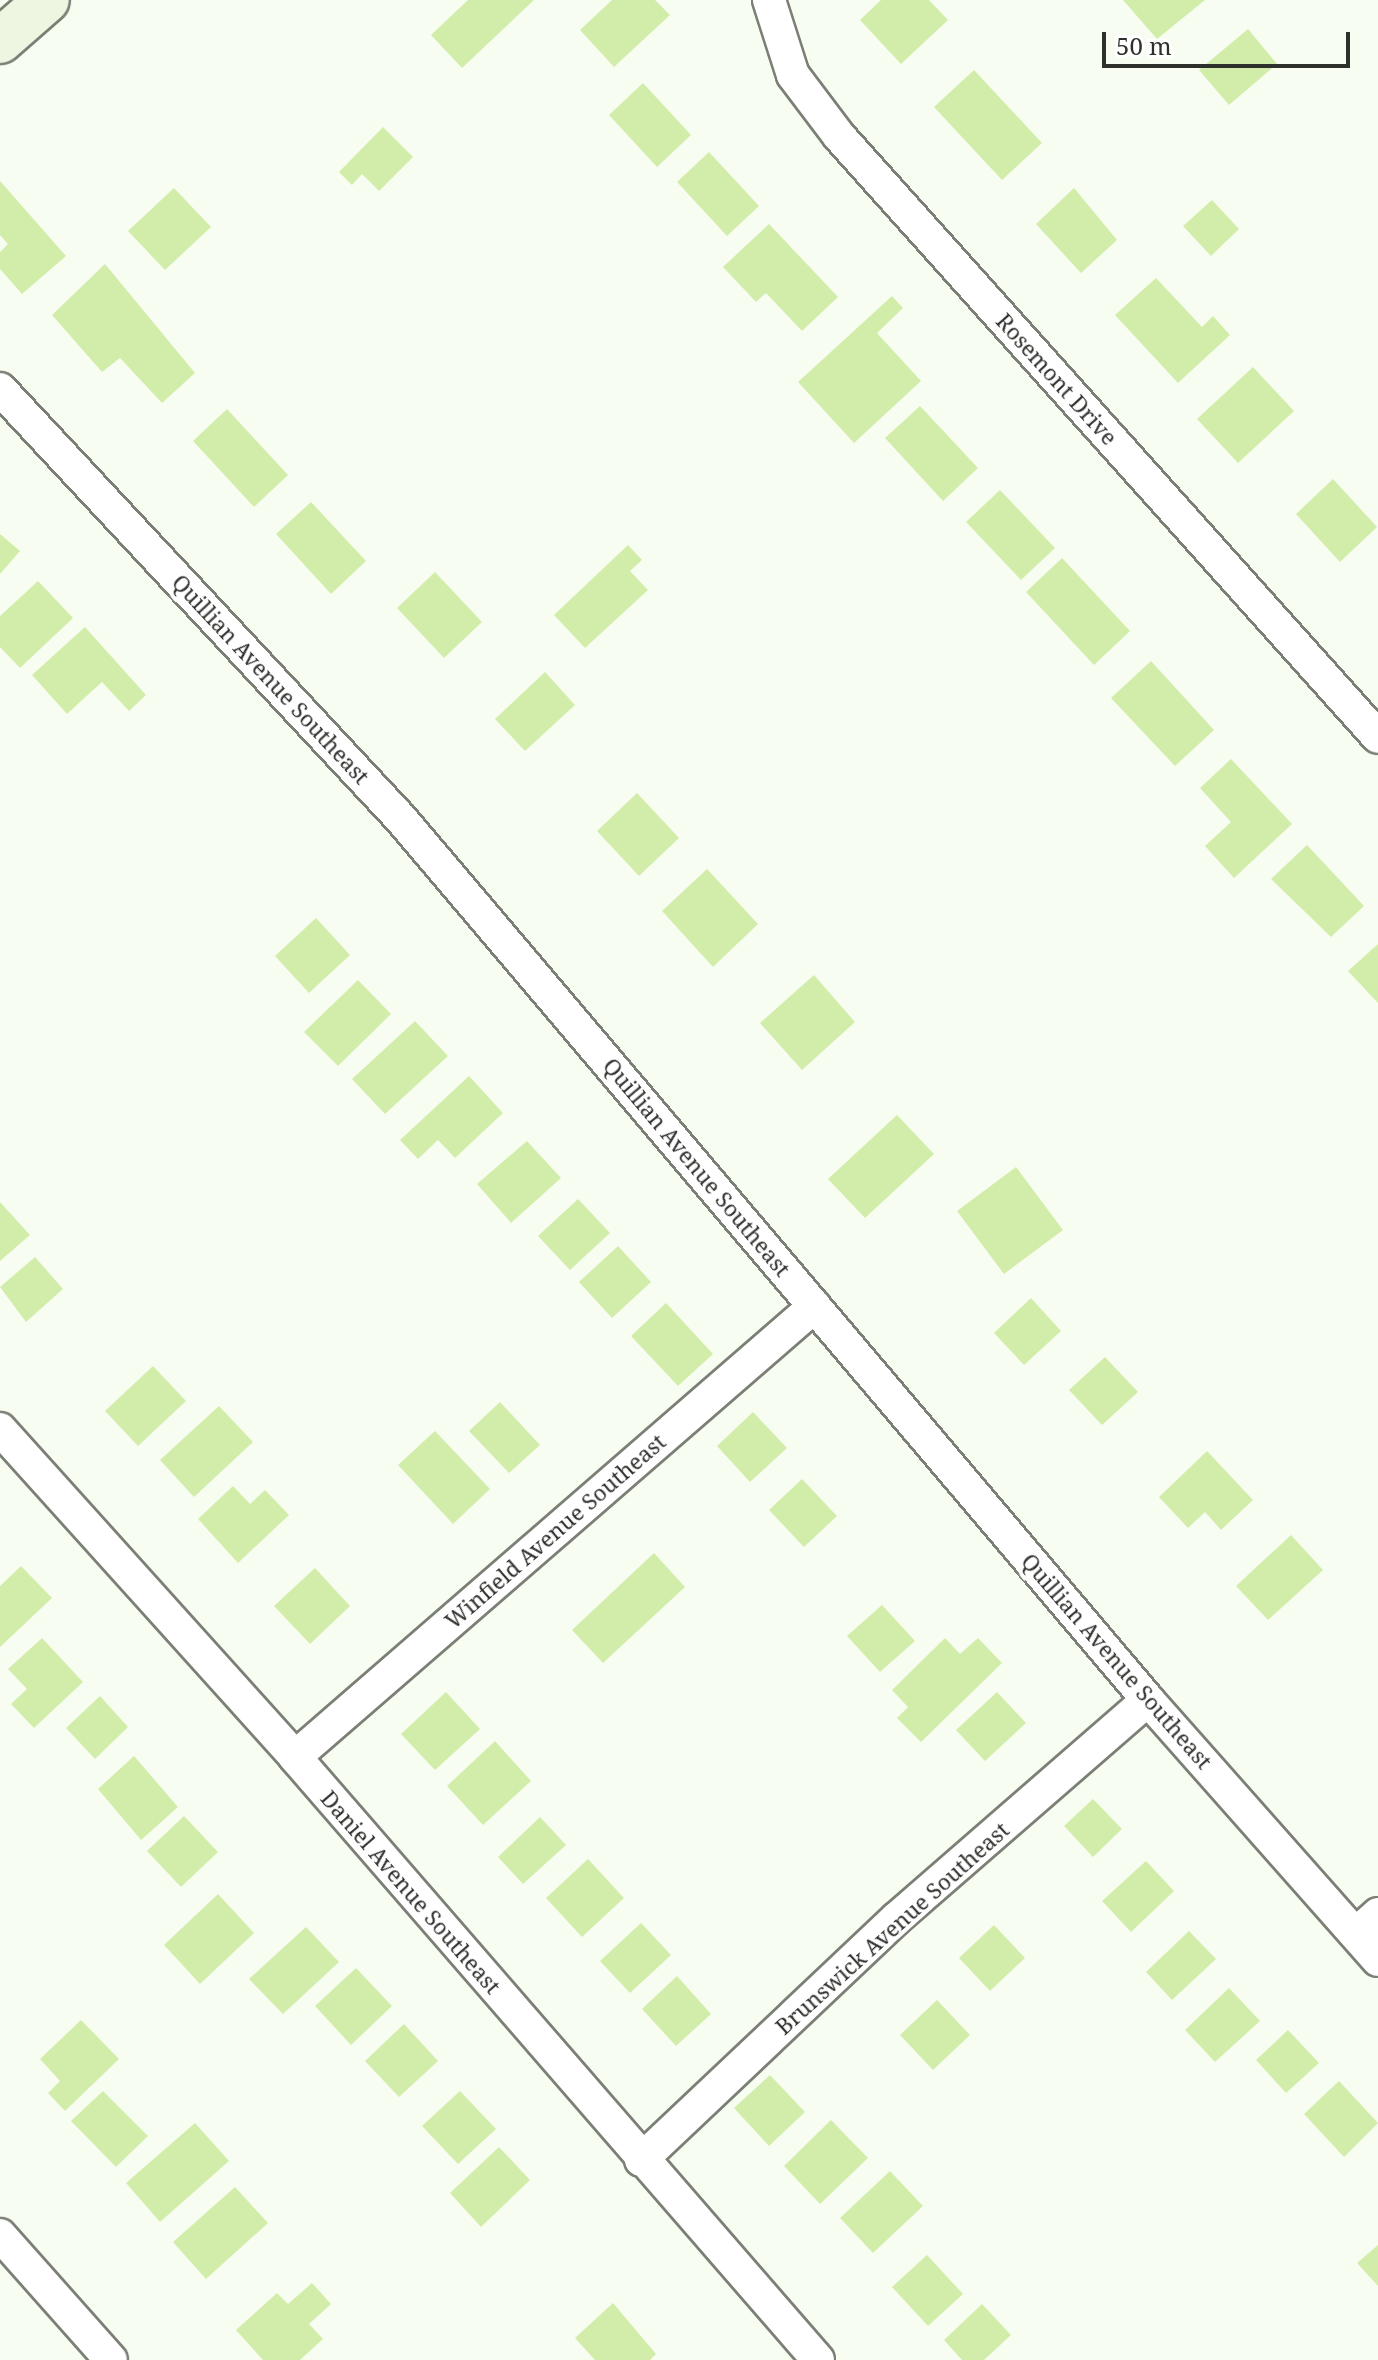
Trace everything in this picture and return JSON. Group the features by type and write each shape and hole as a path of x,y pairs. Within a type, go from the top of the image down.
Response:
{"main road":[{"path":"0,41 47,0"}],"street":[{"name":"Rosemont Drive","path":"769,0 793,75 839,136 1378,737"},
{"name":"Quillian Avenue Southeast","path":"0,389 402,820 1148,1700 1367,1924 1378,1960"},
{"name":"Winfield Avenue Southeast","path":"295,1757 815,1306"},
{"name":"Daniel Avenue Southeast","path":"0,1429 295,1757 641,2160 818,2360"},
{"name":"Brunswick Avenue Southeast","path":"641,2160 897,1918 1148,1700"},
{"path":"0,2235 111,2360"}],"building":[{"path":"468,0 534,0 462,68 431,35"},
{"path":"612,0 655,0 670,15 614,67 580,30"},
{"path":"881,0 929,0 948,20 901,64 860,20"},
{"path":"1123,0 1205,0 1157,39"},
{"path":"1248,29 1277,64 1229,105 1199,70"},
{"path":"974,70 1042,143 1002,180 934,107"},
{"path":"643,83 691,135 657,167 609,115"},
{"path":"383,127 413,157 379,191 362,174 352,185 339,172"},
{"path":"709,152 759,206 727,236 677,182"},
{"path":"0,181 66,256 22,294 0,269 0,252 8,244 0,235"},
{"path":"174,188 211,227 165,270 128,231"},
{"path":"1074,188 1117,240 1081,273 1036,224"},
{"path":"1212,200 1239,229 1211,256 1183,226"},
{"path":"769,224 838,297 802,331 766,293 756,302 723,267"},
{"path":"105,264 195,373 162,403 120,358 102,372 52,315"},
{"path":"1156,278 1202,327 1213,316 1230,335 1178,383 1115,315"},
{"path":"892,296 903,308 877,333 921,381 854,443 798,382"},
{"path":"1253,367 1294,411 1238,463 1197,419"},
{"path":"920,406 978,468 943,501 885,438"},
{"path":"227,409 288,475 254,507 193,441"},
{"path":"1333,479 1377,527 1340,562 1296,514"},
{"path":"1000,490 1055,548 1021,580 966,522"},
{"path":"311,502 366,561 331,594 276,534"},
{"path":"0,534 20,551 0,574"},
{"path":"628,545 642,560 630,571 648,590 585,648 554,615"},
{"path":"1062,558 1130,631 1094,665 1026,592"},
{"path":"435,572 482,622 444,658 397,608"},
{"path":"38,581 73,618 20,668 0,647 0,616"},
{"path":"85,627 146,695 129,711 102,682 67,714 32,675"},
{"path":"1151,661 1214,730 1175,766 1111,698"},
{"path":"545,672 575,705 525,751 495,719"},
{"path":"1231,759 1292,824 1234,878 1205,846 1231,822 1200,788"},
{"path":"637,793 679,838 639,876 597,831"},
{"path":"1307,845 1364,906 1331,937 1271,879"},
{"path":"707,869 758,924 713,967 662,911"},
{"path":"316,918 350,955 309,993 275,956"},
{"path":"1378,944 1378,1003 1348,971"},
{"path":"814,975 855,1022 802,1070 760,1023"},
{"path":"358,980 391,1014 338,1066 304,1032"},
{"path":"415,1021 448,1056 385,1114 352,1079"},
{"path":"469,1076 503,1113 455,1158 438,1140 418,1159 400,1140"},
{"path":"897,1115 934,1154 865,1218 828,1179"},
{"path":"527,1141 561,1178 511,1223 477,1184"},
{"path":"1016,1167 1063,1230 1004,1274 957,1211"},
{"path":"578,1199 610,1233 570,1270 538,1236"},
{"path":"0,1202 30,1235 0,1261"},
{"path":"618,1246 651,1282 612,1318 579,1282"},
{"path":"35,1257 63,1289 26,1322 0,1287"},
{"path":"1031,1298 1061,1331 1024,1365 994,1333"},
{"path":"666,1303 713,1354 678,1386 631,1336"},
{"path":"1105,1357 1138,1392 1102,1425 1069,1390"},
{"path":"153,1366 186,1401 138,1446 105,1411"},
{"path":"500,1402 540,1445 509,1473 469,1431"},
{"path":"219,1406 253,1442 194,1497 160,1460"},
{"path":"753,1412 787,1448 750,1482 717,1446"},
{"path":"435,1431 490,1489 453,1524 398,1465"},
{"path":"1207,1451 1253,1500 1221,1530 1205,1512 1188,1528 1159,1497"},
{"path":"802,1479 837,1516 804,1547 769,1510"},
{"path":"233,1486 250,1504 265,1490 289,1515 238,1563 198,1519"},
{"path":"1291,1535 1323,1570 1268,1620 1236,1586"},
{"path":"654,1553 685,1587 603,1663 572,1630"},
{"path":"21,1566 52,1598 0,1647 0,1586"},
{"path":"315,1568 350,1606 310,1644 274,1606"},
{"path":"882,1605 915,1641 880,1672 847,1636"},
{"path":"42,1638 83,1682 34,1728 11,1704 27,1689 8,1669"},
{"path":"945,1638 960,1654 978,1638 1002,1663 921,1742 897,1718 908,1707 892,1690"},
{"path":"446,1692 480,1729 435,1770 401,1734"},
{"path":"997,1692 1026,1723 985,1761 956,1730"},
{"path":"100,1696 128,1727 95,1759 66,1728"},
{"path":"495,1741 531,1781 483,1825 447,1786"},
{"path":"134,1756 178,1807 141,1840 98,1789"},
{"path":"1093,1799 1122,1829 1093,1857 1064,1826"},
{"path":"184,1816 218,1852 181,1887 147,1851"},
{"path":"540,1817 566,1845 523,1884 498,1857"},
{"path":"588,1859 624,1898 582,1937 546,1898"},
{"path":"1146,1861 1174,1891 1131,1932 1102,1901"},
{"path":"218,1894 254,1933 200,1984 164,1945"},
{"path":"641,1923 671,1955 630,1993 600,1961"},
{"path":"994,1925 1025,1958 990,1991 959,1958"},
{"path":"306,1927 339,1962 283,2014 249,1979"},
{"path":"1189,1931 1216,1959 1172,2000 1146,1972"},
{"path":"356,1968 392,2006 351,2045 315,2006"},
{"path":"677,1976 711,2014 676,2046 642,2009"},
{"path":"1229,1988 1260,2021 1215,2062 1185,2030"},
{"path":"937,2000 970,2035 933,2070 900,2035"},
{"path":"81,2020 119,2059 65,2111 48,2093 60,2081 40,2059"},
{"path":"404,2024 438,2061 399,2097 365,2061"},
{"path":"1288,2030 1319,2063 1286,2093 1256,2060"},
{"path":"770,2075 805,2112 769,2146 734,2108"},
{"path":"1339,2081 1378,2123 1344,2157 1304,2114"},
{"path":"103,2091 148,2136 116,2167 71,2121"},
{"path":"460,2091 496,2129 458,2164 422,2126"},
{"path":"831,2120 868,2158 820,2204 784,2166"},
{"path":"195,2123 229,2161 160,2222 126,2183"},
{"path":"499,2147 530,2180 481,2227 450,2193"},
{"path":"890,2171 923,2206 873,2253 840,2218"},
{"path":"235,2187 268,2223 206,2279 173,2242"},
{"path":"1378,2245 1378,2286 1357,2263"},
{"path":"927,2255 963,2294 928,2326 892,2287"},
{"path":"312,2283 331,2304 309,2324 323,2339 300,2360 263,2360 236,2330 277,2293 288,2304"},
{"path":"613,2303 656,2354 650,2360 595,2360 575,2338"},
{"path":"982,2304 1011,2335 984,2360 962,2360 944,2340"}]}
